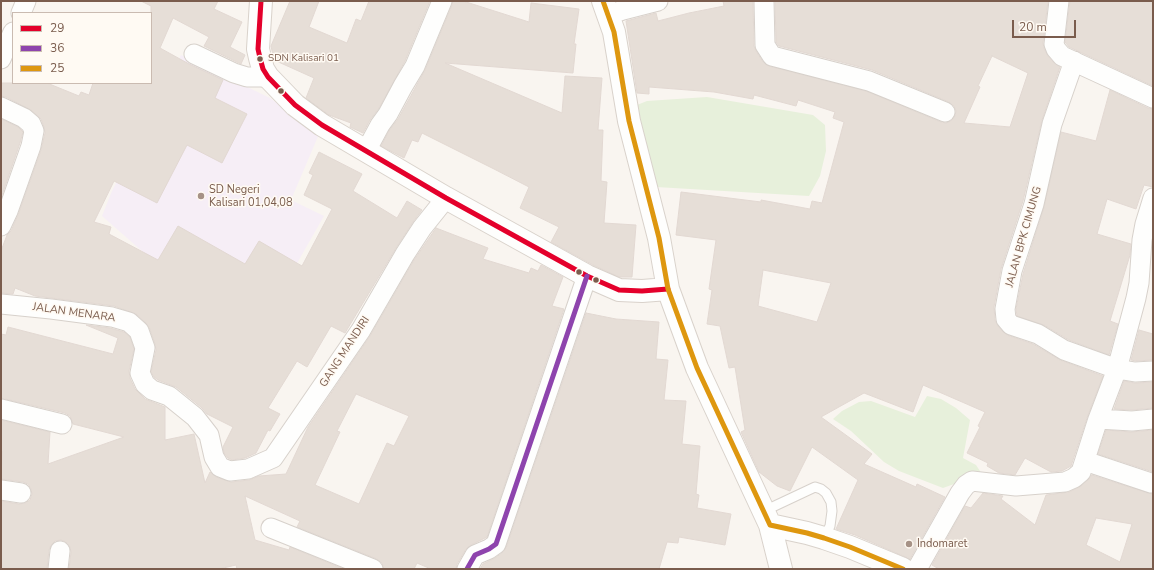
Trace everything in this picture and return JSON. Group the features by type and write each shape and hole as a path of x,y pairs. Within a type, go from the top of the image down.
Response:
{"street":[{"path":"21,12 26,1"},
{"path":"260,1 258,49 263,69 268,77 295,105 322,125 446,198 587,276 619,290 642,291 668,289"},
{"path":"366,151 380,125 388,114 402,86 415,66 442,1"},
{"path":"658,1 623,10 606,8 614,32 624,98 659,238 668,289 697,368 767,518 781,569"},
{"path":"764,1 765,45 772,56 868,81 945,112"},
{"path":"1059,1 1054,44 1062,56 1153,98"},
{"path":"1,59 12,34"},
{"path":"194,54 234,73 247,77 268,77"},
{"name":"JALAN BPK CIMUNG","path":"1074,61 1052,124 1034,204 1012,271 1005,309 1006,319 1011,325 1038,334 1064,350 1117,368"},
{"path":"1,107 24,118 31,124 34,131 31,146 8,211 1,226"},
{"name":"GANG MANDIRI","path":"220,467 230,471 248,470 273,458 361,330 405,254 422,228 446,198"},
{"path":"917,569 960,493 966,485 972,481 1016,486 1065,482 1074,478 1081,472 1146,280 1142,240 1153,198"},
{"path":"467,569 475,555 496,544 587,276"},
{"name":"JALAN MENARA","path":"1,304 112,317 129,322 139,331 144,348 140,373 145,384 152,390 169,396 195,416 209,435 214,457 220,467"},
{"path":"1117,368 1135,372 1153,371"},
{"path":"1,409 62,424"},
{"path":"1098,419 1132,421 1153,419"},
{"path":"1085,461 1151,483"},
{"path":"1,490 21,493"},
{"path":"767,518 850,547 903,569"},
{"path":"271,528 373,569"}],"lane":[{"path":"767,518 815,488 821,489 826,493 831,502 832,511 830,526 824,538"}],"shaded area":[{"name":"SD Negeri Kalisari 01,04,08","path":"181,55 270,98 319,134 291,200 324,216 255,337 148,268 143,252 102,216 112,191"}],"green space":[{"path":"707,97 813,115 825,125 826,151 820,176 809,196 656,187 637,105 647,101"},
{"path":"927,396 941,399 956,408 970,420 963,458 976,465 982,474 943,488 899,471 884,462 851,431 833,419 842,411 859,402 871,401 915,417"}],"building":[{"path":"141,1 218,1 214,9 242,22 230,47 245,55 241,64 204,46 209,37 173,18 160,48 223,80 215,98 247,114 222,163 187,145 157,203 114,181 94,222 111,227 109,234 158,260 178,226 245,264 259,241 302,266 332,209 304,195 313,175 309,173 319,152 362,174 353,191 397,218 407,201 422,210 396,248 345,333 331,326 307,367 297,361 268,408 280,414 270,431 268,430 256,453 245,458 232,460 224,453 223,447 233,427 207,414 202,408 176,387 154,377 151,372 156,350 155,344 149,327 136,314 114,306 35,296 15,288 13,294 1,293 1,251 7,235 11,231 18,215 41,150 45,133 41,119 31,110 6,97 1,96 1,83 49,84 79,96 81,92 89,95 93,84 152,84 151,6"},
{"path":"290,1 319,1 309,27 347,43 356,19 361,21 369,1 430,1 405,61 379,108 363,133 350,127 351,123 329,115 306,98 314,78 274,60 271,46"},
{"path":"453,1 463,1 529,22 531,3 579,9 574,44 576,44 573,73 445,63 562,113 565,76 602,78 598,130 603,130 601,181 607,182 604,223 636,225 632,277 619,277 593,265 551,242 559,227 520,208 529,187 422,133 418,142 412,140 404,158 381,146 425,70"},
{"path":"723,1 753,1 754,46 763,62 769,66 866,91 946,123 951,121 955,116 956,111 954,106 949,102 872,70 779,46 776,42 775,1 1048,1 1043,43 1048,56 1060,67 1042,120 1023,201 1001,269 994,307 995,320 998,326 1007,335 1033,344 1060,360 1103,376 1071,466 1062,471 1051,472 1025,458 1015,475 999,473 987,466 988,463 967,453 980,427 978,426 985,412 923,385 913,412 864,393 821,417 872,454 864,464 916,487 917,484 945,497 910,559 855,535 836,529 858,480 812,447 790,491 777,486 759,472 741,432 745,430 735,367 729,368 720,326 707,324 712,290 709,289 716,240 676,235 681,192 761,202 761,200 810,209 812,201 822,203 844,122 833,118 835,112 798,100 796,106 754,95 753,99 714,92 649,87 649,94 637,93 626,21 656,13 658,21 724,6","holes":["992,56 1028,73 1010,127 964,123 980,87 978,86","763,270 831,283 817,322 758,306"]},
{"path":"1070,1 1153,1 1153,86 1069,47 1065,42"},
{"path":"1110,90 1153,109 1153,187 1144,185 1136,209 1107,199 1097,234 1131,244 1130,255 1110,321 1118,324 1109,355 1069,340 1044,325 1017,316 1016,309 1023,274 1044,207 1061,132 1096,141"},
{"path":"1,119 18,127 23,132 1,198"},
{"path":"436,228 488,248 483,259 529,273 531,268 538,271 541,265 563,277 552,306 564,309 487,537 466,549 457,564 456,569 431,569 417,563 414,569 384,569 382,563 377,559 297,527 300,521 245,496 255,540 289,550 290,547 344,569 237,569 236,565 219,569 69,569 71,552 70,547 66,542 61,540 55,541 51,545 47,569 1,569 1,501 19,504 25,503 30,500 32,494 28,484 1,479 1,420 50,432 48,464 124,437 73,424 70,416 65,413 1,398 1,334 6,335 8,327 113,354 118,338 86,325 110,328 124,332 130,337 134,349 129,371 130,378 135,389 145,399 165,407 165,440 194,434 205,483 210,472 216,477 231,482 249,480 259,476 286,474 308,427 370,336 414,260","holes":["356,394 409,416 394,446 387,443 359,504 315,485 340,432 337,431"]},
{"path":"586,313 616,319 659,322 656,359 668,360 664,400 686,401 682,444 700,446 696,494 699,495 697,508 731,514 725,545 679,537 678,543 667,542 659,569 480,569 483,564 495,558 506,548"},
{"path":"1139,330 1153,334 1153,360 1131,360"},
{"path":"1124,381 1135,383 1153,382 1153,408 1132,410 1114,409"},
{"path":"1106,430 1131,432 1153,430 1153,472 1098,454"},
{"path":"1092,475 1153,494 1153,569 939,569 932,565 965,506 971,508 983,493 1003,496 1001,499 1035,525 1046,495 1069,492 1081,486","holes":["1096,518 1132,524 1120,562 1086,545"]}],"transit line":[{"name":"29","path":"261,1 258,49 263,69 268,77 295,105 322,125 446,198 587,276 619,290 642,291 668,289"},
{"name":"25","path":"603,1 614,32 629,121 659,238 668,289 697,368 770,525 824,538 903,569"},
{"name":"36","path":"467,569 475,555 496,544 587,276"}],"place":[{"name":"SDN Kalisari 01","path":"260,59"},
{"name":"SD Negeri Kalisari 01,04,08","path":"201,196"},
{"name":"Indomaret","path":"909,544"}]}
